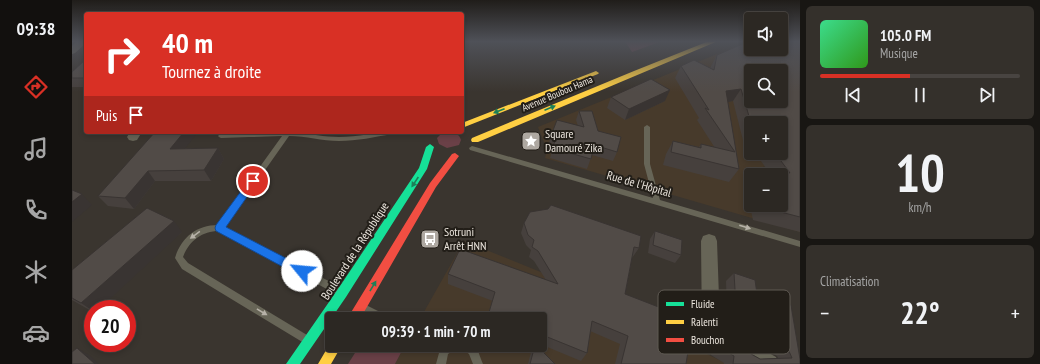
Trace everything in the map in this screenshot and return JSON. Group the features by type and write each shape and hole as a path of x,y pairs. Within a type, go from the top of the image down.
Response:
{"main road":[{"name":"Avenue Boubou Hama","path":"455,156 462,154 473,144 636,72 672,58"},
{"name":"Avenue Boubou Hama","path":"464,125 604,70"},
{"path":"464,127 471,132 473,144"},
{"path":"427,138 427,142 430,147 441,154 455,156"},
{"name":"Boulevard de la République","path":"353,312 352,299 424,169 430,147"},
{"name":"Boulevard de la République","path":"292,364 308,340 352,299 455,156"},
{"path":"324,364 331,354"}],"street":[{"path":"709,241 710,290"},
{"path":"752,354 769,364"}],"lane":[{"path":"647,127 647,164 657,201"},
{"path":"220,136 287,134 339,139 381,134"},
{"path":"220,228 287,134"},
{"name":"Rue de l'Hôpital","path":"473,144 800,244"},
{"path":"331,354 185,266 179,258 181,249 190,239 204,229 211,227 220,228 373,312"},
{"path":"441,364 444,352"},
{"path":"473,352 478,364"}],"shaded area":[{"path":"707,58 800,58 800,232 545,158 547,150 538,127"},
{"path":"457,134 461,140 459,145 447,148 439,144 437,138 440,135"},
{"path":"464,241 553,277 658,330 658,354 707,354 727,364 395,364 401,352 547,352 547,312 424,312"},
{"path":"356,352 401,352 395,364 348,364"}],"building":[{"path":"716,58 800,58 800,217 781,212 788,212 788,173 790,173 788,168 786,168 780,160 788,160 788,116 749,116 747,108 788,108 788,64 744,64 744,99 741,89 726,91 739,169 671,152 673,141 701,148 701,144 735,152 705,108 709,110 681,66 694,60 714,70"},
{"path":"84,61 84,78 72,78 72,72"},
{"path":"651,79 670,90 629,109 611,97"},
{"path":"579,111 592,111 598,131 621,137 617,152 594,145 591,159 552,148 558,135 552,133 557,120 584,127"},
{"path":"153,134 182,134 170,149 218,148 204,170 148,171 125,198 98,196"},
{"path":"72,190 82,194 72,202"},
{"path":"551,205 641,236 639,248 634,247 625,294 658,307 658,354 688,354 686,364 621,364 628,336 592,321 587,353 547,337 547,312 489,312 495,292 448,274 460,249 558,284 538,251 532,247 534,240 528,235 524,223 530,212 548,209"},
{"path":"147,208 174,221 81,303 72,298 72,270"},
{"path":"655,231 682,240 681,255 653,245"},
{"path":"734,273 755,280 756,290 735,290"},
{"path":"790,305 800,364 733,364 734,356 730,354 751,354 760,359 792,358 790,354"},
{"path":"77,348 95,364 72,364 72,352"},
{"path":"533,352 543,352 555,364 530,364"}],"traffic: fast":[{"path":"292,364 342,293 423,169 430,147"}],"traffic: slow":[{"path":"475,140 672,58"},
{"path":"464,125 596,73"},
{"path":"324,364 332,352"}],"traffic: jam":[{"path":"357,312 433,185 455,156"}],"place":[{"name":"Square Damouré Zika","path":"531,141"},
{"name":"Sotruni Arrêt HNN","path":"430,239"}],"route":[{"path":"253,181 220,228 302,271"}]}
